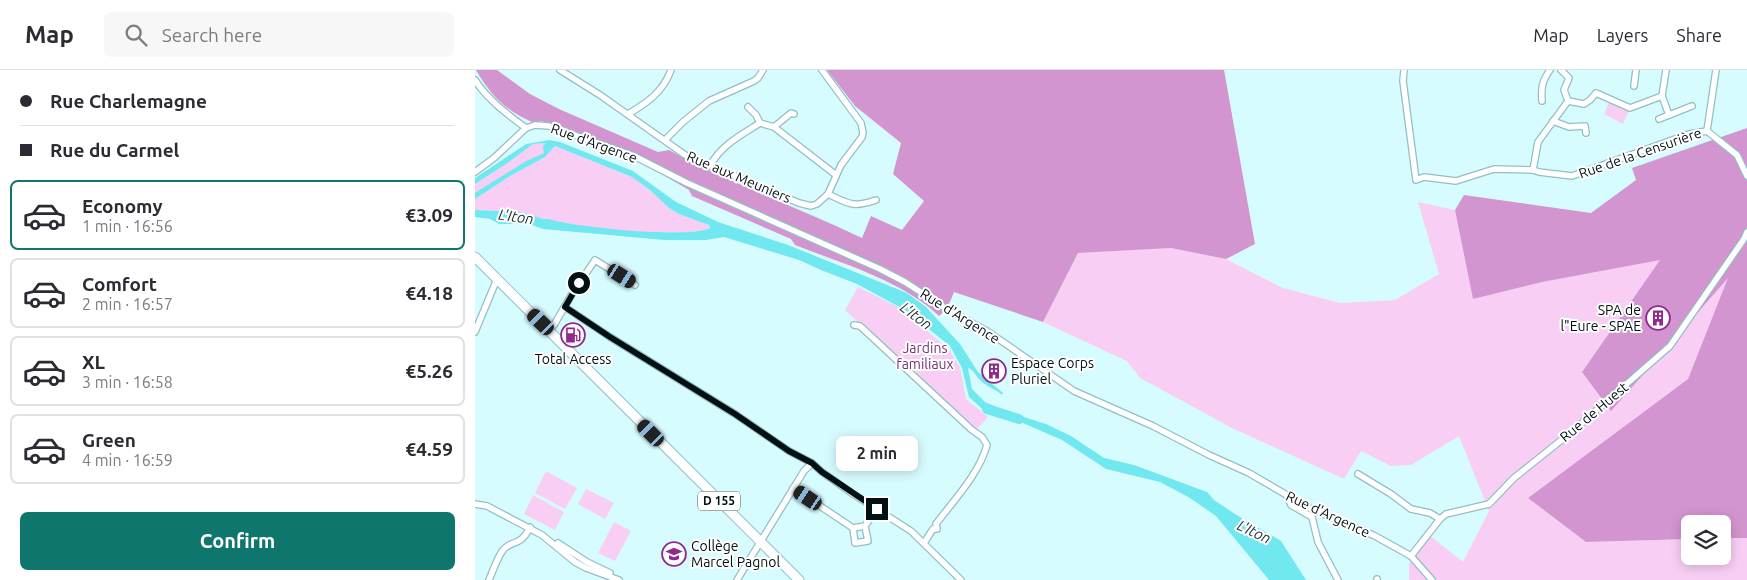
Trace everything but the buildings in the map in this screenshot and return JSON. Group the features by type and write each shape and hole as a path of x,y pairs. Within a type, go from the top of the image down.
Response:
{"main road":[{"name":"D 155","path":"475,257 799,580"}],"street":[{"name":"Rue aux Meuniers","path":"560,70 628,114 685,155 799,203 811,206 817,204 828,194"},
{"path":"628,114 649,101 663,87 671,70"},
{"path":"665,140 683,122 709,101 754,81 759,78 763,70"},
{"path":"822,70 861,123 863,133 835,175 828,194 852,205 876,200"},
{"name":"Rue de la Censurière","path":"1404,70 1403,81 1416,180 1424,177 1456,181 1494,168 1533,170 1573,176 1689,134 1707,130"},
{"path":"1542,101 1541,88 1543,80 1550,70"},
{"path":"1561,70 1569,78 1564,90 1568,101"},
{"path":"1634,86 1636,70"},
{"path":"1666,70 1662,96 1669,115"},
{"path":"1716,70 1707,130 1737,154 1747,176"},
{"path":"475,80 499,106 526,128 494,158 475,172"},
{"path":"1568,101 1583,104 1596,93 1630,108 1662,96"},
{"path":"1533,170 1538,142 1568,101"},
{"path":"1659,119 1692,106"},
{"path":"748,107 760,122 774,127 835,175"},
{"path":"774,127 791,113 794,114"},
{"path":"1553,121 1569,127 1585,126 1586,133"},
{"path":"710,166 726,144 760,122"},
{"name":"Rue d'Argence","path":"526,128 535,125 549,126 633,156 687,183 880,269 987,331 1074,391 1153,426 1249,473 1309,508 1375,536 1411,556 1432,580"},
{"name":"Rue de Huest","path":"1411,556 1439,519 1456,510 1489,504 1515,478 1574,430 1670,346 1747,232"},
{"path":"549,330 555,324 595,260 635,285"},
{"path":"475,332 497,279"},
{"path":"565,307 735,414 789,451 812,463 822,472 911,530 961,580"},
{"path":"854,324 860,326 972,430 982,437 987,445 984,456 971,477 936,524 937,529 933,529 924,543"},
{"path":"737,580 803,471 812,463"},
{"path":"1358,474 1411,508 1430,513 1439,519"},
{"path":"793,488 853,528 865,526 877,509"},
{"path":"1287,496 1291,505 1312,517 1318,542 1338,580"},
{"path":"475,504 487,506 549,540 557,541 576,556 619,580"},
{"path":"853,528 855,543 868,541 865,526"},
{"path":"489,580 503,550 522,540 530,528"}],"green space":[{"path":"1609,102 1629,111 1623,124 1604,114"},
{"path":"546,143 544,153 526,161 475,193 475,184 533,144"},
{"path":"555,146 632,177 650,190 669,208 679,214 709,225 709,228 676,233 653,233 581,226 543,219 519,212 475,210 475,199 510,176 545,157"},
{"path":"1418,202 1455,210 1473,299 1542,282 1661,259 1582,372 1729,277 1688,379 1528,498 1586,542 1681,539 1681,565 1731,565 1731,538 1747,538 1747,580 1409,580 1409,564 1429,535 1463,562 1489,511 1459,436 1411,465 1391,466 1361,451 1344,479 1234,429 1140,378 1127,361 1043,322 1078,253 1171,248 1226,259 1283,288 1340,303 1395,300 1439,274"},
{"name":"Jardins familiaux","path":"858,287 896,306 950,351 960,367 966,399 988,417 975,431 845,310"},
{"path":"546,471 577,488 565,509 535,493"},
{"path":"586,489 614,503 605,519 578,504"},
{"path":"533,495 564,512 555,530 524,514"},
{"path":"614,522 631,531 615,561 598,553"}],"shaded area":[{"path":"476,70 497,70 530,94 559,109 658,152 669,150 716,174 862,238 871,216 902,230 924,201 893,174 901,143 855,106 827,70 1224,70 1255,244 1226,259 1171,248 1078,253 1043,322 954,292 950,302 939,316 908,293 890,283 795,245 791,239 692,196 689,190 651,168 643,159 576,132 541,121 534,123 524,118 500,102 487,88"},
{"path":"1747,128 1747,538 1731,538 1731,515 1681,515 1681,539 1586,542 1528,498 1688,379 1728,278 1611,411 1582,372 1660,260 1542,282 1473,299 1455,210 1464,195 1591,213 1636,180 1632,168"}],"water":[{"path":"549,140 560,142 633,171 676,202 718,222 788,245 907,293 926,307 960,344 978,372 1003,393 1002,395 985,384 968,368 972,389 985,402 1001,409 999,418 987,413 969,397 962,368 950,346 905,310 857,284 799,260 724,237 706,240 664,240 543,229 532,225 532,222 495,218 527,223 499,224 490,219 475,217 475,210 519,212 543,219 631,231 679,232 710,228 709,225 679,214 669,208 650,190 632,177 555,146 545,157 510,176 475,199 475,193 481,189 526,161 544,153 543,146 546,143 533,144 475,184 475,178 526,144"},
{"path":"1008,412 1046,424 1071,436 1104,458 1134,465 1207,492 1214,500 1235,514 1281,541 1306,580 1269,580 1216,516 1190,498 1160,482 1106,469 1062,440 1014,419 1007,418"}],"waterway":[{"name":"L'Iton","path":"987,409 1019,419"}],"place":[{"name":"SPA de l\"Eure - SPAE","path":"1658,318"},
{"name":"Total Access","path":"573,335"},
{"name":"Espace Corps Pluriel","path":"994,371"},
{"name":"Collège Marcel Pagnol","path":"674,554"}],"route":[{"path":"579,283 565,307 735,414 789,451 812,463 853,494 877,509"}]}
